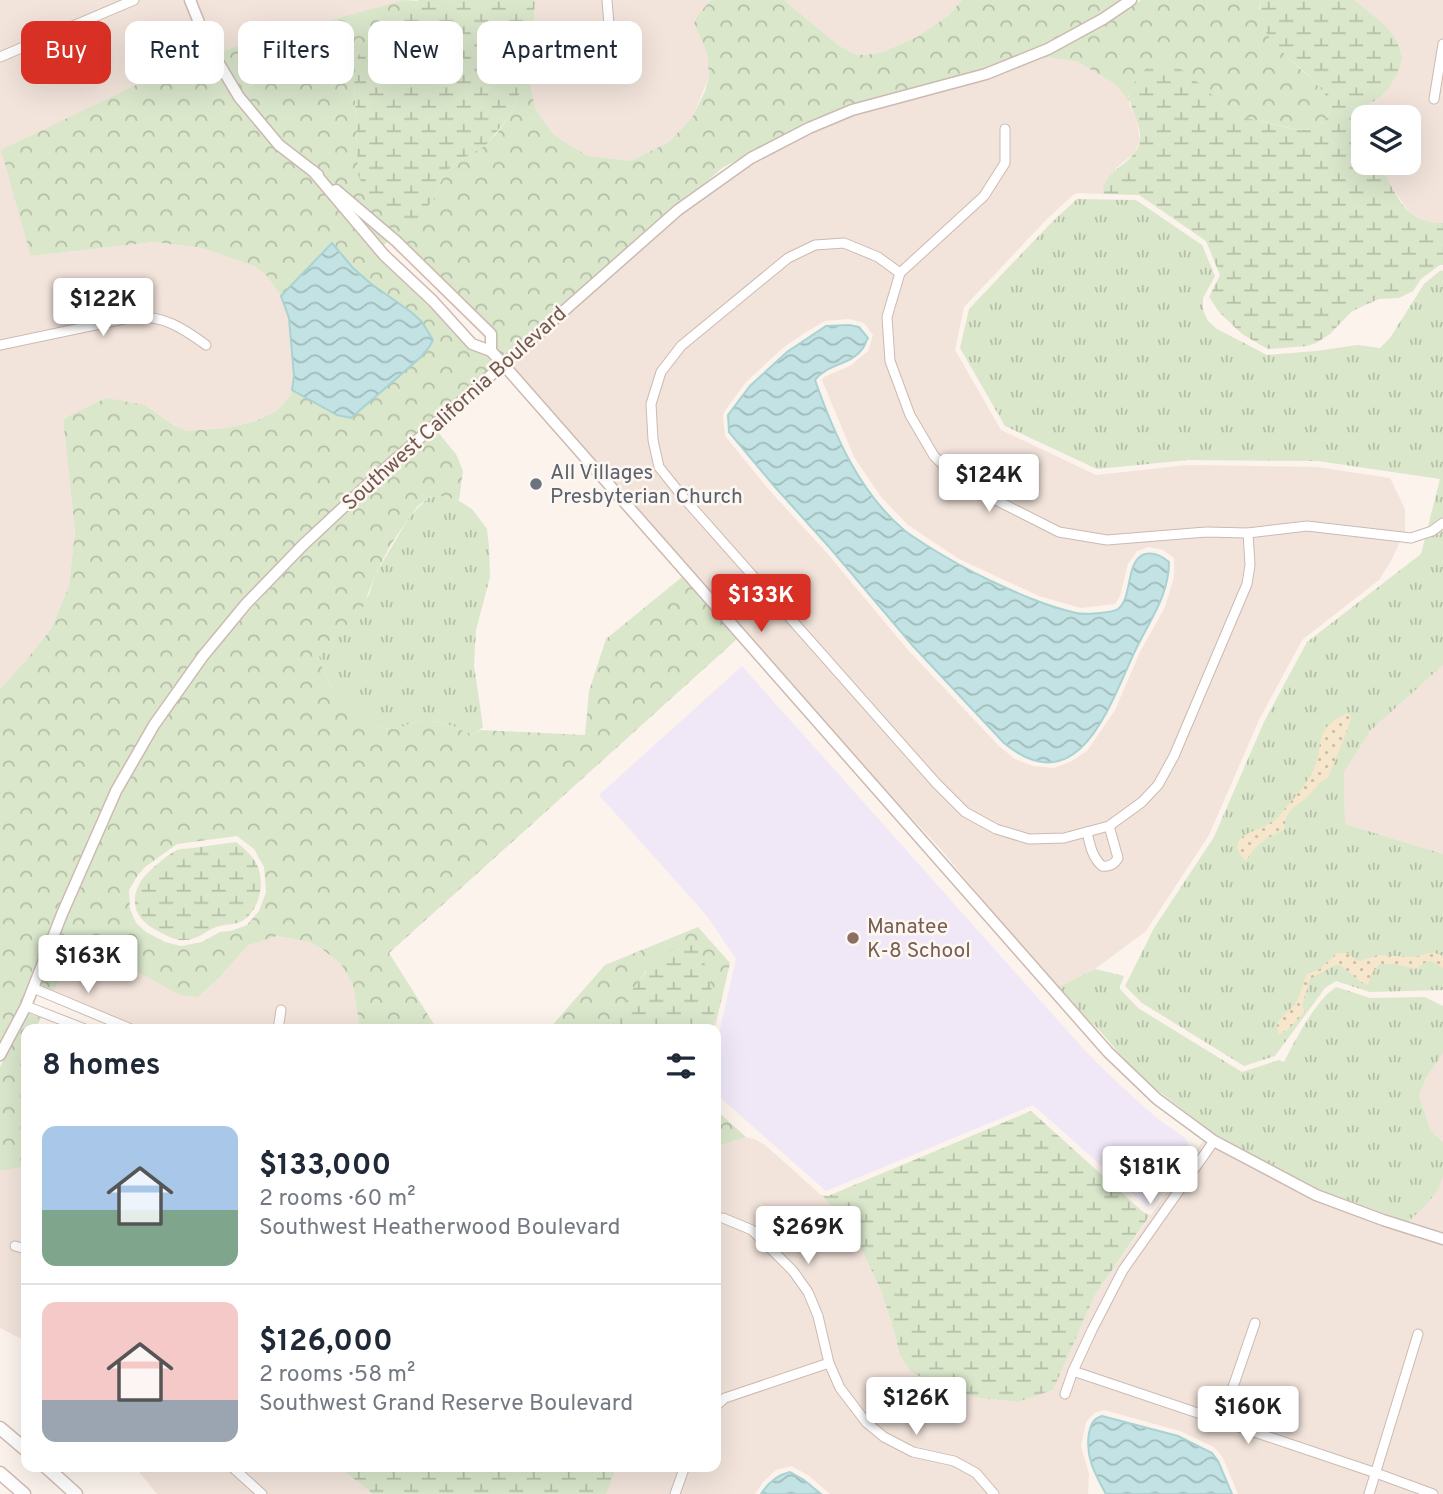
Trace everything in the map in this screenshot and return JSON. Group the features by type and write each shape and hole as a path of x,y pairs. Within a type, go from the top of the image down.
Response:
{"main road":[{"path":"0,1427 21,1446"},
{"path":"52,1472 76,1494"},
{"path":"0,1473 24,1494"}],"street":[{"path":"0,57 134,0"},
{"path":"190,0 208,45 239,97 279,145 409,253 491,334 491,351"},
{"path":"607,0 609,21"},
{"name":"Southwest California Boulevard","path":"0,1055 26,1006 93,839 116,791 154,725 203,656 246,604 303,545 379,474 678,210 751,158 809,128 852,110 986,74 1048,49 1103,19 1131,0"},
{"path":"1434,99 1443,44"},
{"path":"1005,129 1005,163 984,196 900,273 887,317 890,361 910,415 934,456 962,483 1059,532 1107,540 1206,532 1248,533 1307,526 1411,538 1432,531 1443,523"},
{"path":"313,171 384,255 433,301 472,344 491,351 502,363 1108,1052 1157,1098 1214,1141 1316,1195 1443,1239"},
{"path":"900,273 877,257 844,243 815,245 788,258 681,346 661,372 651,404 653,440 659,467 683,497 936,783 965,812 996,829 1029,839 1064,838 1109,826 1142,802 1158,785 1174,756 1247,583 1250,565 1248,533"},
{"path":"396,267 409,253"},
{"path":"0,345 145,316 175,324 206,345"},
{"path":"1087,832 1098,863 1111,866 1118,858 1109,826"},
{"path":"33,988 119,1024"},
{"path":"26,1006 72,1024"},
{"path":"279,1024 281,1010"},
{"path":"1065,1394 1073,1371 1124,1270 1214,1141"},
{"path":"723,1218 752,1230 793,1271 808,1292 818,1316 829,1363 840,1388 866,1422 884,1437 914,1452 954,1461 976,1473 995,1494"},
{"path":"15,1246 21,1248"},
{"path":"1221,1422 1255,1323"},
{"path":"1368,1494 1418,1334"},
{"path":"721,1402 829,1363"},
{"path":"1073,1371 1433,1494"},
{"path":"238,1472 262,1494"},
{"path":"675,1494 683,1472"}],"shaded area":[{"path":"0,0 404,0 327,21 238,21 238,46 224,51 224,21 125,21 125,84 154,84 31,256 154,242 202,248 254,266 267,276 281,296 289,318 294,376 292,395 278,410 256,421 227,428 187,431 173,425 145,405 63,418 75,531 69,586 51,629 0,689"},
{"path":"535,0 711,0 694,23 707,53 709,77 693,116 669,142 631,161 589,156 572,147 553,134 535,109 530,84 642,84 642,21 534,21"},
{"path":"784,0 962,0 948,16 917,37 883,52 865,55 854,54 838,45"},
{"path":"1354,0 1443,0 1443,223 1429,224 1412,216 1385,175 1421,175 1421,105 1368,105 1380,97 1402,59 1400,48 1384,24"},
{"path":"1047,57 1078,62 1115,84 1129,101 1136,117 1140,140 1135,153 1117,167 1102,194 1073,195 964,307 955,350 1001,430 1096,475 1188,465 1317,467 1390,478 1405,509 1405,531 1379,580 1302,640 1259,720 1209,835 1146,931 1095,969 1058,987 939,847 884,789 510,364 681,214 754,163 811,133 853,115 987,80","holes":["849,319 864,323 873,335 868,351 850,366 822,380 854,457 881,497 908,525 959,559 1039,596 1081,608 1115,604 1120,596 1128,564 1137,551 1149,547 1163,550 1174,558 1174,577 1165,607 1140,652 1115,710 1087,751 1072,761 1054,768 1033,766 1015,759 1000,747 908,650 725,436 724,412 746,382 784,347 825,321"]},
{"path":"1443,665 1443,854 1345,824 1344,771 1370,731"},
{"name":"Manatee K-8 School","path":"742,666 1089,1055 1158,1119 1185,1138 1188,1151 1148,1207 1033,1105 826,1191 721,1098 721,1025 736,959 707,916 599,795"},
{"path":"277,936 309,942 322,949 341,964 353,985 359,1024 132,1024 54,991 68,963 79,955 96,949 198,997 218,979 248,944"},
{"path":"1443,1053 1443,1142 1431,1131 1419,1096 1426,1078"},
{"path":"746,1137 755,1139 821,1195 850,1226 881,1290 899,1353 949,1389 973,1397 1018,1402 1053,1390 1095,1295 1203,1141 1313,1200 1380,1226 1443,1245 1443,1494 1238,1494 1223,1458 1214,1447 1180,1431 1104,1410 1094,1413 1086,1422 1081,1446 1089,1474 1088,1494 830,1494 808,1475 791,1466 776,1470 755,1494 606,1494 615,1472 721,1472 721,1145"},
{"path":"21,1167 21,1338 0,1328 0,1171"},
{"path":"1443,1176 1443,1233 1408,1222 1439,1187"},
{"path":"139,1472 345,1472 373,1494 157,1494"}],"green space":[{"path":"404,0 418,1 409,14 398,21 368,21 368,56 354,75 354,21 327,21"},
{"path":"418,0 535,0 534,21 477,21 477,84 524,84 508,118 486,145 452,165 433,200 416,220 394,216 378,208 367,194 358,174 354,75 360,53 368,43 368,84 463,84 463,21 397,21"},
{"path":"711,0 784,0 838,45 854,54 865,55 883,52 917,37 948,16 962,0 1121,0 1047,44 985,69 850,105 807,123 722,168 674,206 503,356 415,261 390,239 382,247 407,270 494,364 299,541 243,600 150,722 111,789 21,1004 0,1044 0,689 51,629 69,586 75,531 63,419 106,398 145,405 173,425 187,431 227,428 256,421 278,410 292,390 351,418 421,357 433,340 422,322 353,268 333,243 281,296 267,276 254,266 202,248 154,242 31,256 1,150 138,84 224,84 224,51 238,46 238,84 354,84 354,75 357,146 433,200 452,165 486,145 498,132 508,118 524,84 530,84 535,109 553,134 589,156 631,161 669,142 693,116 705,91 709,77 707,53 694,23"},
{"path":"1141,0 1261,0 1259,9 1288,58 1327,96 1332,106 1327,117 1320,125 1304,130 1250,119 1229,109 1195,81 1128,93 1129,101 1115,84 1078,62 1047,57 1029,63 1073,42"},
{"path":"1261,0 1354,0 1384,24 1400,48 1402,59 1398,72 1380,97 1368,105 1351,105 1351,175 1385,175 1409,212 1429,222 1443,223 1443,265 1421,279 1413,291 1399,298 1379,299 1351,312 1330,334 1307,346 1269,349 1242,334 1220,313 1209,297 1220,275 1206,241 1139,195 1102,194 1109,177 1137,149 1140,141 1139,129 1128,93 1144,71 1154,65 1176,66 1227,107 1246,118 1297,130 1314,128 1321,124 1332,106 1312,79 1275,45 1262,24"},
{"path":"1077,199 1136,200 1202,245 1215,276 1203,298 1203,310 1208,321 1217,329 1267,355 1358,345 1380,348 1390,338 1424,284 1443,271 1443,665 1370,731 1344,772 1345,824 1443,854 1443,990 1370,992 1336,981 1325,988 1275,1056 1244,1066 1142,1003 1125,986 1154,928 1214,837 1264,722 1307,642 1421,554 1440,479 1318,461 1189,460 1097,469 1005,426 960,348 969,309"},
{"path":"436,430 456,454 463,471 459,500 440,496 428,498 418,506 390,546 361,612 330,641 319,656 328,681 343,700 363,718 384,728 394,729 415,722 431,721 473,735 480,730 585,735 589,691 606,639 682,577 737,639 389,953 434,1024 359,1024 353,985 341,964 309,942 277,936 248,945 198,997 180,995 96,949 79,956 69,964 54,991 40,985 109,817 150,741 221,643 303,554","holes":["237,836 254,849 264,867 266,892 259,911 247,925 220,932 202,942 181,946 165,942 136,923 130,909 129,890 138,875 177,844"]},
{"path":"440,496 456,499 472,509 487,529 490,577 476,630 474,665 483,727 473,735 431,721 415,722 394,729 374,724 343,700 328,681 319,656 369,595 376,573 410,516 428,498"},
{"path":"236,842 248,852 260,872 259,897 247,918 237,923 215,927 195,938 182,940 152,928 141,918 135,905 137,889 141,881 163,859 179,849"},
{"path":"698,927 730,963 716,1024 714,1010 646,971 609,1024 553,1024 605,965"},
{"path":"688,944 699,949 713,998 714,1024 609,1024 661,954"},
{"path":"1095,969 1124,976 1120,989 1138,1008 1242,1072 1279,1060 1284,1062 1313,1011 1336,987 1370,998 1425,997 1443,1006 1443,1053 1426,1078 1419,1096 1431,1131 1443,1142 1443,1177 1438,1190 1408,1222 1319,1190 1217,1136 1156,1089 1124,1059 1058,987"},
{"path":"28,1013 41,1018 38,1024 22,1024"},
{"path":"21,1026 21,1167 0,1171 0,1067"},
{"path":"1031,1111 1143,1212 1150,1215 1095,1295 1053,1390 1018,1402 973,1397 911,1372 899,1353 881,1290 850,1226 821,1195 828,1196"},
{"path":"721,1114 746,1137 721,1145"},
{"path":"345,1472 615,1472 606,1494 373,1494"}],"sand":[{"path":"1345,714 1351,715 1350,723 1328,778 1290,811 1284,830 1262,842 1246,861 1239,851 1241,838 1273,821 1301,790 1316,764 1327,727"},
{"path":"1432,952 1443,956 1443,968 1431,961 1416,969 1380,964 1372,973 1368,985 1340,965 1335,965 1310,979 1302,1006 1305,1010 1294,1024 1279,1035 1279,1020 1297,1001 1307,974 1320,969 1337,953 1348,953 1360,961 1378,955 1415,957"}],"water":[{"path":"332,243 370,283 422,322 433,340 421,357 351,418 337,415 292,390 294,376 289,318 281,296"},
{"path":"826,326 859,327 868,338 863,348 852,358 826,371 815,380 840,441 861,480 888,515 907,532 950,560 991,581 1043,603 1080,614 1104,613 1118,609 1126,597 1134,564 1145,554 1158,555 1169,562 1162,597 1115,696 1088,740 1072,755 1053,762 1030,759 1004,743 913,646 729,432 728,415 750,386 787,352"},
{"path":"1102,1416 1178,1436 1212,1453 1232,1494 1106,1494 1088,1450 1091,1427 1094,1420"},
{"path":"790,1472 821,1494 761,1494 773,1480"}],"place":[{"name":"All Villages Presbyterian Church","path":"536,484"},
{"name":"Manatee K-8 School","path":"853,938"}]}
